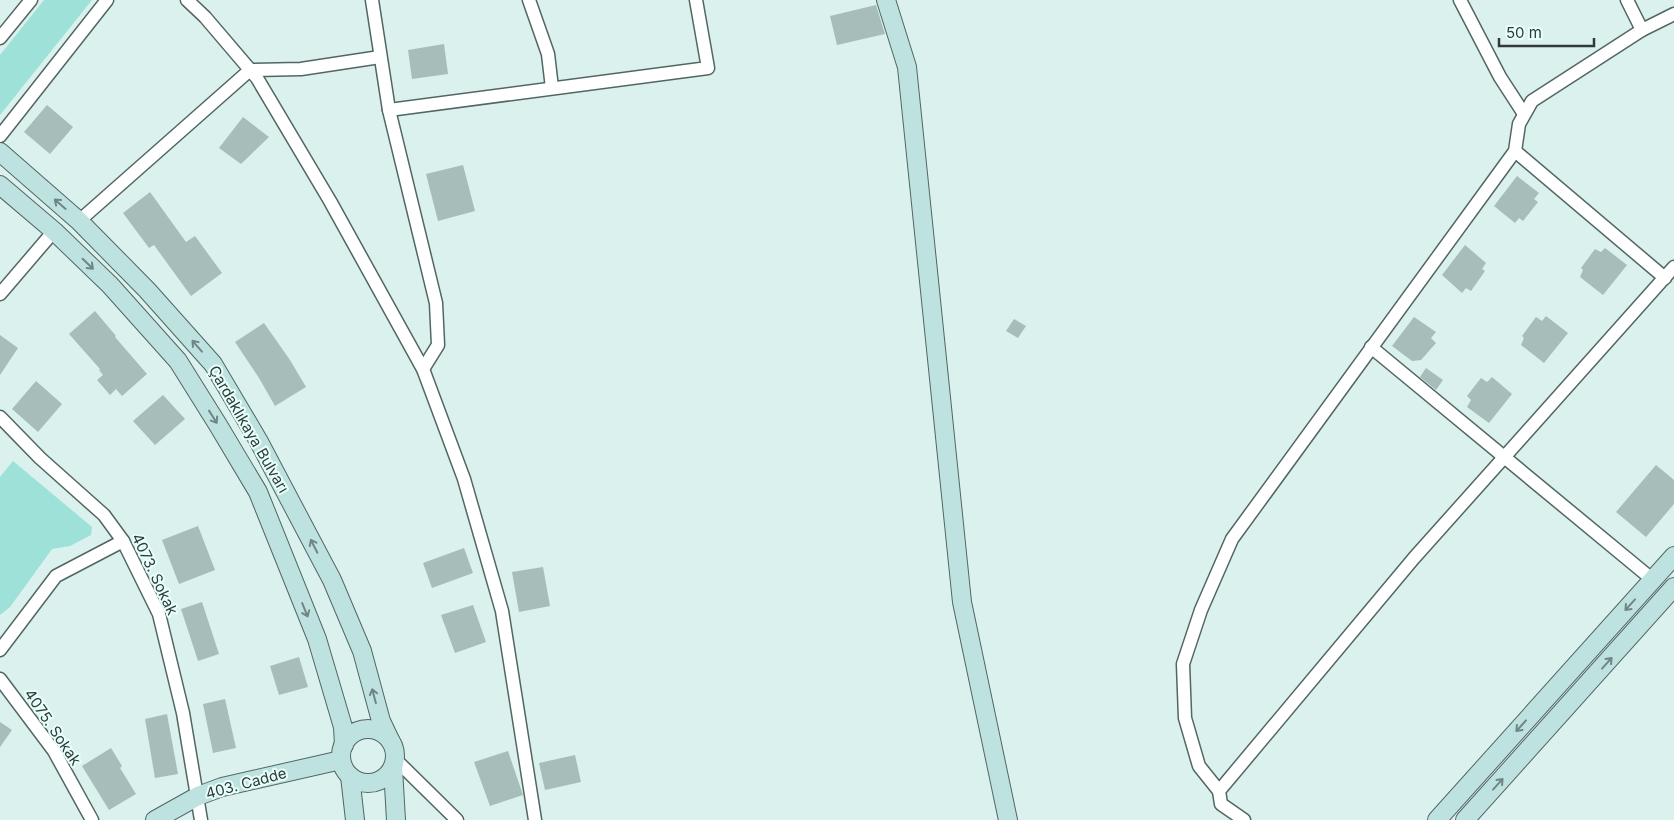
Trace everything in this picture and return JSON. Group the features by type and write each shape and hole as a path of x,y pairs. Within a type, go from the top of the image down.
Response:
{"main road":[{"path":"886,0 906,67 962,602 1008,820"},
{"name":"Çardaklıkaya Bulvarı","path":"0,152 79,221 147,290 213,364 258,440 332,580 362,651 381,721 391,742"},
{"name":"Çardaklıkaya Bulvarı","path":"0,185 54,231 110,285 178,361 258,492 317,639 342,727 342,752"},
{"path":"1437,820 1674,556"},
{"path":"1465,820 1674,587"},
{"path":"394,763 382,780 365,783 357,781 344,769 342,752 353,734 360,730 369,729 377,731 385,735 391,742 395,750 396,820"},
{"name":"403. Cadde","path":"155,820 198,796 222,786 342,752"},
{"path":"350,776 355,820"}],"street":[{"path":"0,38 31,0"},
{"path":"0,136 108,0"},
{"path":"187,0 205,17 257,78 335,209 423,369 464,479 502,611 535,820"},
{"path":"372,0 389,110 436,302 438,346 423,369"},
{"path":"529,0 548,54 552,88"},
{"path":"389,110 708,68 696,0"},
{"path":"1460,0 1500,77 1524,114"},
{"path":"1627,0 1642,30"},
{"path":"1244,820 1221,804 1219,791 1199,766 1185,718 1183,664 1201,610 1232,539 1515,151 1518,124 1532,101 1642,30 1674,14"},
{"path":"79,221 250,70 301,69 380,57"},
{"path":"1515,151 1665,278"},
{"path":"0,294 54,231"},
{"path":"1219,791 1414,558 1674,267"},
{"path":"1371,347 1653,580"},
{"name":"4073. Sokak","path":"0,417 40,458 104,515 123,540 159,614 184,713 201,820"},
{"path":"0,650 56,576 123,540"},
{"name":"4075. Sokak","path":"0,679 54,751 92,820"},
{"path":"394,763 457,820"}],"green space":[{"path":"44,0 92,0 0,115 0,55"},
{"path":"13,461 92,527 91,535 70,546 52,549 10,607 0,615 0,477"}],"building":[{"path":"876,5 885,34 837,45 830,16"},
{"path":"444,44 448,74 412,79 408,50"},
{"path":"47,105 73,127 50,154 24,132"},
{"path":"243,117 269,137 241,164 219,148"},
{"path":"463,165 475,211 438,221 426,174"},
{"path":"1517,176 1539,193 1534,199 1538,202 1523,221 1519,218 1515,223 1494,206"},
{"path":"150,192 186,242 195,236 222,273 191,296 154,245 149,248 123,213"},
{"path":"1465,245 1486,263 1482,269 1485,271 1471,291 1466,288 1462,293 1442,275"},
{"path":"1605,248 1627,265 1603,295 1580,277 1583,270 1581,268 1595,249 1601,252"},
{"path":"95,311 147,374 122,396 116,389 110,395 97,380 103,375 100,369 69,334"},
{"path":"1546,316 1568,333 1544,363 1521,345 1524,338 1522,336 1536,317 1542,321"},
{"path":"1414,317 1436,332 1431,338 1436,343 1421,360 1412,361 1392,346"},
{"path":"1014,319 1026,326 1018,338 1006,331"},
{"path":"264,323 306,387 275,406 235,342"},
{"path":"0,335 18,348 0,375"},
{"path":"1426,368 1443,380 1436,390 1420,377"},
{"path":"1492,377 1512,394 1489,423 1467,407 1471,400 1467,396 1481,378 1487,382"},
{"path":"36,381 62,404 38,432 12,409"},
{"path":"163,395 185,419 155,445 133,421"},
{"path":"1656,465 1674,480 1674,504 1646,537 1616,512"},
{"path":"198,526 215,570 179,584 162,540"},
{"path":"464,548 473,573 432,588 423,563"},
{"path":"543,567 550,606 519,612 512,572"},
{"path":"202,602 219,654 198,661 181,609"},
{"path":"473,605 486,642 455,653 441,615"},
{"path":"299,657 308,687 279,695 270,666"},
{"path":"225,699 236,748 213,753 203,704"},
{"path":"167,714 178,774 155,778 145,719"},
{"path":"0,722 12,730 0,747"},
{"path":"111,748 122,766 120,768 136,794 109,810 82,766"},
{"path":"508,751 523,795 490,806 474,762"},
{"path":"575,755 581,782 545,790 539,763"}]}
